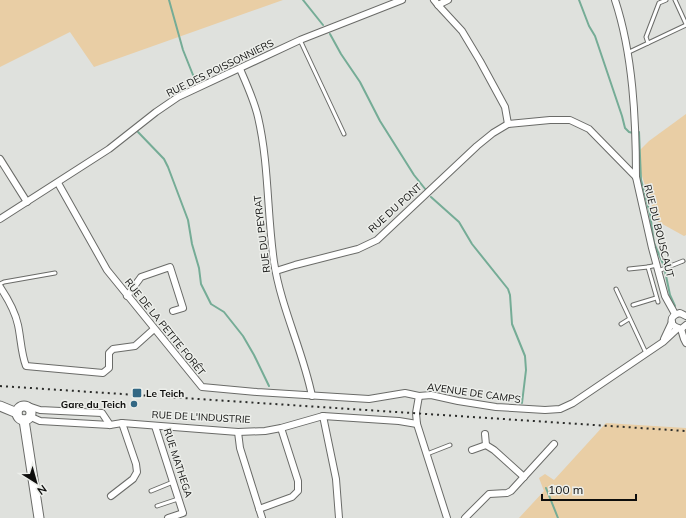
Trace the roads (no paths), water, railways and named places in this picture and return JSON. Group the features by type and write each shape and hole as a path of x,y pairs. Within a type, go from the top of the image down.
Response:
{"main road":[{"path":"0,406 17,413 19,418 27,418"},
{"path":"17,413 20,406 28,406 32,412 27,418 39,518"}],"street":[{"name":"RUE DES POISSONNIERS","path":"0,220 109,149 156,112 178,97 300,40 402,0"},
{"path":"436,2 448,0"},
{"path":"615,0 622,21 627,53 636,135 636,177"},
{"path":"436,2 462,31 480,61 505,107 508,124"},
{"name":"RUE DU PEYRAT","path":"240,69 254,101 258,118 263,148 276,271 312,396"},
{"name":"RUE DU BOUSCAUT","path":"508,124 550,120 570,120 589,129 636,177 657,268 665,296 674,314"},
{"name":"RUE DU PONT","path":"276,271 358,249 377,240 476,146 508,124"},
{"path":"0,159 27,202"},
{"name":"RUE DE LA PETITE FORÊT","path":"58,182 107,270 202,387 312,396"},
{"path":"127,296 142,278 170,267 183,308 173,311"},
{"path":"0,286 10,302 18,323 23,359 26,366 103,373 109,368 109,354 113,349 135,346 154,329"},
{"path":"663,342 674,314 680,312 686,316"},
{"path":"672,322 675,327 682,327 686,342"},
{"name":"AVENUE DE CAMPS","path":"312,396 369,399 400,394 419,396 431,395 502,408 545,410 560,409 573,403 663,342 682,327"},
{"path":"419,396 416,413 417,424 447,518"},
{"path":"28,406 40,410 102,413 110,425"},
{"path":"323,416 336,479 339,518"},
{"name":"RUE DE L'INDUSTRIE","path":"27,418 40,421 110,425 122,423 238,432 265,431 281,428 323,416 399,420 417,424"},
{"path":"111,496 133,479 137,472 136,464 122,423"},
{"name":"RUE MATHEGA","path":"155,426 183,513 168,518"},
{"path":"259,509 292,497 298,491 298,481 281,428"},
{"path":"238,432 240,448 262,518"},
{"path":"485,434 486,445"},
{"path":"465,518 487,495 512,491 554,444"},
{"path":"472,450 486,445"},
{"path":"486,445 494,450 524,477"}],"lane":[{"path":"648,43 646,37 659,3 666,0"},
{"path":"627,53 686,24 675,0"},
{"path":"300,40 344,134"},
{"path":"629,269 648,267 657,268 682,261"},
{"path":"648,267 658,302"},
{"path":"0,286 4,282 55,273"},
{"path":"616,289 646,353"},
{"path":"633,305 656,298"},
{"path":"621,324 630,320"},
{"path":"427,454 450,445"},
{"path":"151,491 173,482"},
{"path":"156,506 179,498"}],"waterway":[{"path":"169,0 183,50 195,80"},
{"path":"303,0 323,25"},
{"path":"579,0 589,26 595,36 625,128 629,132 633,133"},
{"path":"330,34 341,54 360,82 380,121 414,175 426,190"},
{"path":"138,132 164,159 168,167 188,220 192,244 199,268 201,284 211,304 224,312 243,336 269,386"},
{"path":"639,132 641,180 650,214 654,243 664,266"},
{"path":"431,197 459,222 472,244 508,289 510,295 512,324 525,356 526,370 522,403"},
{"path":"665,271 670,295 675,306"},
{"path":"546,488 558,518"}],"railway":[{"path":"0,386 686,431"}],"place":[{"name":"Le Teich","path":"137,393"},
{"name":"Gare du Teich","path":"134,404"}]}
